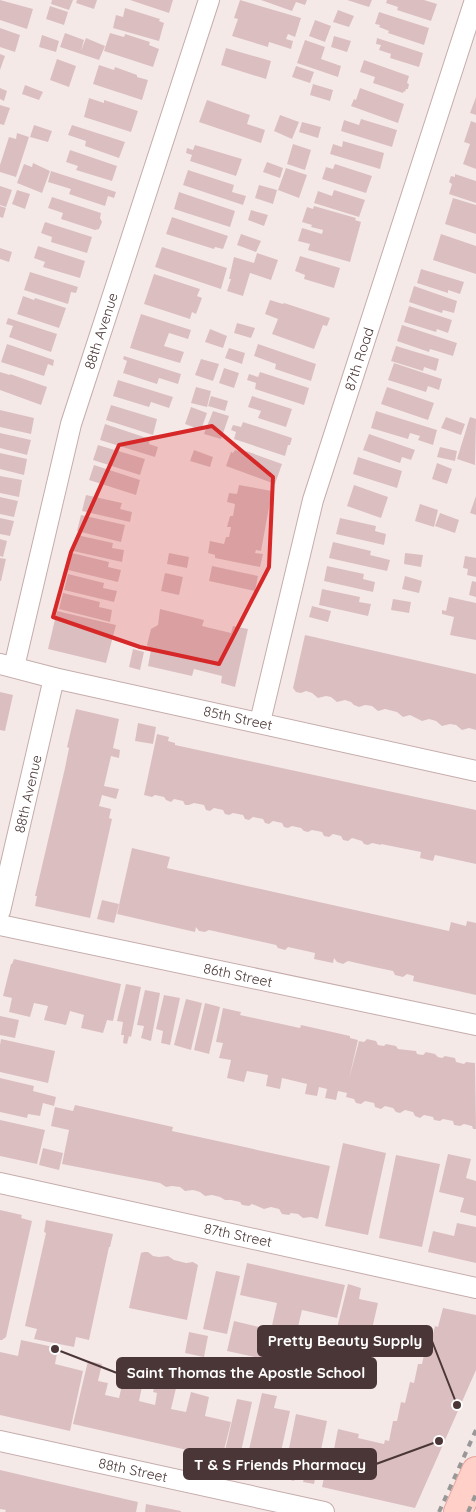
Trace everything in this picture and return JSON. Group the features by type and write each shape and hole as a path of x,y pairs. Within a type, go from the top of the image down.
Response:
{"main road":[{"path":"466,1503 476,1471"}],"street":[{"name":"88th Avenue","path":"7,666 71,424 209,0"},
{"name":"87th Road","path":"260,722 313,500 475,0"},
{"name":"85th Street","path":"7,666 476,771"},
{"name":"88th Avenue","path":"0,910 54,678"},
{"name":"86th Street","path":"0,925 476,1025"},
{"name":"87th Street","path":"0,1183 476,1288"},
{"name":"88th Street","path":"0,1441 324,1512"}],"highlighted area":[{"path":"212,426 273,477 269,567 219,664 140,647 53,617 71,552 119,445"}],"building":[{"path":"0,0 33,9 27,29 0,20"},
{"path":"52,0 73,0 69,10 51,4"},
{"path":"77,0 97,0 94,9 76,3"},
{"path":"130,0 173,0 169,13"},
{"path":"240,0 301,18 295,37 288,34 286,39 293,41 291,49 269,42 268,47 232,36 238,19 234,18"},
{"path":"261,0 307,0 305,5 296,2 292,11"},
{"path":"347,0 372,0 369,7"},
{"path":"387,0 424,0 437,4 431,21 397,10 398,7 386,3"},
{"path":"50,6 68,12 64,25 46,19"},
{"path":"125,8 160,19 159,21 164,23 159,41 113,28 116,15 123,17"},
{"path":"338,10 354,16 349,27 333,22"},
{"path":"379,12 429,28 424,45 388,33 389,31 379,27 380,25 375,24"},
{"path":"315,20 331,26 325,42 309,36"},
{"path":"0,28 20,35 15,52 0,47"},
{"path":"65,33 84,40 81,51 86,38 105,46 99,60 60,47"},
{"path":"110,33 124,37 125,34 150,42 149,45 159,49 153,67 104,51"},
{"path":"42,35 59,41 56,52 39,47"},
{"path":"334,36 351,41 347,52 331,47"},
{"path":"377,38 423,53 419,67 390,58 391,54 379,50 381,45 376,44"},
{"path":"305,40 325,47 321,59 341,66 338,77 297,63"},
{"path":"226,48 271,61 266,79 221,65"},
{"path":"0,54 5,56 0,70"},
{"path":"57,59 76,66 69,87 50,80"},
{"path":"364,60 409,76 408,89 403,93 373,83 375,77 360,72"},
{"path":"99,65 114,70 115,67 148,80 142,100 93,84"},
{"path":"296,66 314,72 310,83 292,77"},
{"path":"313,84 333,90 330,101 310,95"},
{"path":"25,85 43,92 39,100 22,94"},
{"path":"0,88 7,91 4,101 0,99"},
{"path":"360,88 404,104 398,123 351,106 354,99 356,100"},
{"path":"476,97 476,115 470,113"},
{"path":"89,98 104,103 104,100 138,111 131,132 84,117"},
{"path":"207,100 250,115 247,124 265,130 261,143 199,122"},
{"path":"0,105 10,108 4,125 0,124"},
{"path":"280,115 299,122 292,139 274,131"},
{"path":"361,119 397,130 392,147 341,131 344,120 359,125"},
{"path":"471,121 476,123 476,169 463,164 470,144 464,142"},
{"path":"302,122 321,127 318,138 299,132"},
{"path":"34,125 52,131 48,142 30,137"},
{"path":"72,125 125,142 119,158 85,146 86,141 68,135"},
{"path":"17,133 29,137 16,177 0,172 0,165 9,137 16,139"},
{"path":"343,141 384,153 380,169 330,154 333,144 342,147"},
{"path":"293,144 311,150 305,170 287,164"},
{"path":"195,145 242,159 236,176 190,161 192,155 186,153 187,148 193,150"},
{"path":"70,150 117,166 112,181 76,170 78,166 66,162"},
{"path":"267,162 283,168 280,178 263,172"},
{"path":"33,163 50,171 42,193 17,183 24,164 32,167"},
{"path":"335,164 372,176 366,193 322,179 326,167 333,169"},
{"path":"286,168 307,175 299,198 278,190"},
{"path":"188,170 234,185 232,192 246,196 243,205 183,185"},
{"path":"51,171 116,192 114,198 108,196 105,206 69,194 71,189 48,182"},
{"path":"455,174 476,181 476,203 449,194 452,184 449,182 451,176 455,177"},
{"path":"259,185 277,190 273,204 255,198"},
{"path":"0,186 12,190 6,207 0,205"},
{"path":"17,190 30,194 25,209 12,204"},
{"path":"334,190 365,200 359,217 314,203 318,191 332,196"},
{"path":"179,192 235,211 230,227 174,209"},
{"path":"52,197 101,213 100,218 102,222 99,229 95,230 61,219 63,213 48,208"},
{"path":"453,198 476,205 476,234 445,224"},
{"path":"0,206 6,208 3,218 0,217"},
{"path":"314,206 356,218 355,220 361,222 350,262 308,250 310,244 298,241 302,228 322,234 323,230 302,222 307,207 313,209"},
{"path":"251,210 268,215 264,226 248,220"},
{"path":"172,217 228,236 223,249 215,247 214,249 166,234"},
{"path":"45,222 92,237 87,253 51,242 52,237 41,233"},
{"path":"241,234 261,241 256,252 237,245"},
{"path":"441,234 476,246 476,274 433,260"},
{"path":"38,246 85,261 80,278 43,267 45,262 34,258"},
{"path":"162,247 227,268 221,289 155,267"},
{"path":"0,248 12,252 9,262 0,259"},
{"path":"257,253 278,260 271,280 250,273 243,296 227,291 234,257 254,263"},
{"path":"300,256 340,268 334,288 304,279 305,275 295,271"},
{"path":"421,269 464,282 460,294 448,290 448,293 417,283"},
{"path":"30,272 78,287 76,293 71,292 68,304 24,290"},
{"path":"154,274 200,289 197,296 202,298 196,314 192,312 190,319 144,304"},
{"path":"414,286 457,301 454,313 443,310 442,313 409,302"},
{"path":"23,296 66,308 59,328 17,314"},
{"path":"270,300 330,318 327,326 323,325 314,349 272,334 278,319 265,314"},
{"path":"409,306 452,320 448,333 437,329 436,332 404,322"},
{"path":"141,314 191,330 188,339 169,333 164,346 184,352 180,363 130,348"},
{"path":"8,318 57,334 51,352 9,337 13,326 6,324"},
{"path":"237,323 255,328 251,338 234,333"},
{"path":"402,325 457,343 453,356 430,349 429,352 397,341"},
{"path":"210,329 227,336 223,348 205,342"},
{"path":"7,344 54,360 53,366 48,364 44,376 1,362"},
{"path":"258,344 316,364 311,381 275,369 276,364 254,356"},
{"path":"396,346 439,359 436,371 424,367 423,371 391,361"},
{"path":"229,348 245,353 242,364 225,358"},
{"path":"124,356 181,374 178,384 159,378 157,384 123,373 127,361 123,359"},
{"path":"201,359 219,364 213,381 195,375"},
{"path":"394,363 442,379 439,390 428,386 426,392 388,380"},
{"path":"224,368 239,373 234,388 219,383"},
{"path":"0,372 47,387 41,405 0,390"},
{"path":"260,372 309,388 304,405 255,389 256,383 247,380 249,374 258,377"},
{"path":"118,380 173,397 169,408 151,402 149,407 113,396"},
{"path":"196,387 211,391 207,407 191,403"},
{"path":"387,387 434,403 428,420 381,404"},
{"path":"211,396 228,401 225,411 208,406"},
{"path":"252,396 292,409 286,427 258,418 261,411 248,407"},
{"path":"111,405 157,419 153,435 106,420"},
{"path":"191,407 207,413 201,430 185,424"},
{"path":"0,410 34,418 31,434 0,427"},
{"path":"213,411 229,416 221,439 204,434"},
{"path":"376,411 437,430 433,445 418,440 420,436 410,433 408,439 371,428"},
{"path":"446,417 465,424 461,435 441,428"},
{"path":"470,417 476,419 475,465 457,459"},
{"path":"243,422 292,438 285,456 234,439 236,432 231,430 233,425 241,427"},
{"path":"105,424 150,439 149,444 158,447 155,457 100,440"},
{"path":"0,433 31,440 27,455 0,448"},
{"path":"369,434 415,450 411,460 402,457 400,463 363,450"},
{"path":"98,445 145,459 140,475 93,460"},
{"path":"440,447 457,451 455,461 437,457"},
{"path":"194,450 213,457 210,467 190,461"},
{"path":"235,450 245,453 246,451 282,464 275,484 226,466 231,452 233,453"},
{"path":"0,453 27,459 24,475 0,469"},
{"path":"358,457 402,471 397,488 353,474"},
{"path":"437,463 452,469 447,484 432,479"},
{"path":"94,465 140,480 136,495 89,480"},
{"path":"0,476 22,480 19,497 0,493"},
{"path":"239,485 272,491 261,551 256,550 255,553 263,554 260,567 215,558 215,555 208,553 210,541 224,544 226,537 229,537 231,527 227,527 230,516 233,516 235,504 227,502 229,493 237,494"},
{"path":"354,485 388,497 381,518 347,506"},
{"path":"86,495 122,503 120,509 132,512 130,522 82,511"},
{"path":"476,496 476,515 470,513"},
{"path":"0,497 18,501 14,517 0,514"},
{"path":"420,504 438,510 434,527 415,521"},
{"path":"440,513 459,520 455,533 435,526"},
{"path":"81,515 125,525 121,542 77,531"},
{"path":"0,518 14,521 10,536 0,534"},
{"path":"340,518 376,526 375,531 386,534 384,545 336,534"},
{"path":"77,535 113,543 112,548 124,550 122,562 73,551"},
{"path":"0,539 7,541 3,557 0,556"},
{"path":"333,542 371,551 370,555 390,560 387,571 329,558"},
{"path":"72,553 109,562 108,567 121,570 118,582 68,570"},
{"path":"169,553 189,557 187,568 167,564"},
{"path":"405,553 423,555 421,567 404,564"},
{"path":"465,556 476,558 476,577 467,575 468,569 463,568"},
{"path":"0,558 6,559 1,581 0,581"},
{"path":"212,566 258,576 255,591 209,581"},
{"path":"327,566 364,574 363,579 375,582 373,592 324,581"},
{"path":"165,573 183,577 179,595 161,591"},
{"path":"68,574 104,583 103,588 117,591 114,602 64,590"},
{"path":"405,576 422,581 419,593 402,589"},
{"path":"472,581 476,582 476,597 469,595"},
{"path":"322,589 360,597 359,602 371,604 368,616 319,605"},
{"path":"63,593 100,602 99,607 112,610 110,622 59,609"},
{"path":"449,597 476,603 476,640 450,635 454,617 442,614 442,610 446,611"},
{"path":"393,599 411,602 409,613 391,610"},
{"path":"312,606 331,611 328,622 309,617"},
{"path":"160,609 204,620 202,626 231,633 233,626 248,629 235,687 221,683 222,676 194,669 192,676 148,666 151,650 147,645 151,629 158,625"},
{"path":"57,611 116,625 106,663 48,649"},
{"path":"305,635 476,674 476,730 469,728 462,730 456,725 450,724 442,726 436,721 429,719 422,721 410,715 403,717 397,712 385,709 378,711 372,706 365,705 359,707 345,700 337,702 331,697 318,698 306,691 296,692 293,688"},
{"path":"133,649 144,652 140,670 129,667"},
{"path":"0,692 13,695 5,731 0,730"},
{"path":"76,709 119,719 113,748 120,750 119,758 111,756 104,786 119,789 116,799 102,795 99,806 111,809 109,818 112,819 90,918 35,906 37,896 35,896 65,768 69,748 67,747"},
{"path":"138,723 156,727 153,744 135,741"},
{"path":"157,734 169,737 168,741 175,743 175,745 476,810 476,864 435,855 433,861 420,858 421,852 381,844 372,843 368,845 352,838 348,841 343,840 341,836 333,834 329,837 324,836 322,832 312,830 308,832 292,826 288,828 284,827 282,823 273,821 269,824 265,823 263,819 253,817 249,820 245,819 243,815 233,813 229,815 225,814 223,810 214,808 210,811 206,810 204,805 194,803 185,805 183,801 174,799 171,802 164,797 144,795"},
{"path":"132,848 170,857 167,868 449,931 451,922 466,926 467,921 476,923 476,995 413,981 414,976 407,974 403,977 395,975 393,971 348,961 343,964 337,962 334,958 333,963 314,959 315,953 288,947 285,950 278,948 276,945 209,930 205,932 199,931 196,927 195,932 117,914"},
{"path":"102,900 119,904 114,923 97,919"},
{"path":"14,959 121,984 113,1021 107,1020 103,1033 81,1028 84,1015 70,1011 66,1025 44,1020 48,1006 34,1003 30,1017 9,1012 12,998 3,996"},
{"path":"126,984 141,987 131,1037 129,1036 127,1044 123,1043 124,1035 121,1035 123,1022 117,1021"},
{"path":"145,990 160,993 151,1041 141,1038 144,1026 137,1025"},
{"path":"164,995 180,998 170,1045 161,1043 163,1031 156,1029"},
{"path":"186,999 202,1003 191,1050 174,1045"},
{"path":"205,1003 220,1007 209,1054 194,1050"},
{"path":"223,1008 241,1012 240,1015 300,1028 301,1025 350,1036 350,1038 358,1040 349,1079 359,1041 364,1042 367,1039 376,1041 378,1045 384,1046 386,1044 396,1046 398,1049 416,1051 417,1054 423,1055 426,1052 442,1058 445,1056 455,1058 456,1062 464,1064 466,1062 475,1063 476,1129 464,1124 460,1126 454,1125 453,1121 434,1120 433,1117 424,1115 420,1118 415,1116 413,1112 405,1110 400,1113 396,1112 393,1108 385,1106 381,1109 375,1107 374,1103 365,1101 361,1104 356,1103 354,1099 346,1097 347,1093 338,1091 336,1100 325,1098 327,1089 319,1087 317,1096 305,1094 307,1084 282,1078 280,1089 266,1086 268,1075 247,1071 244,1082 227,1078 231,1060 219,1058 223,1043 216,1042"},
{"path":"0,1016 19,1020 15,1038 0,1035"},
{"path":"1,1039 55,1051 48,1083 0,1072"},
{"path":"0,1078 34,1086 33,1091 56,1097 54,1106 43,1103 40,1116 28,1114 27,1118 0,1112"},
{"path":"75,1105 173,1127 172,1131 330,1166 318,1219 311,1217 303,1218 298,1214 291,1213 289,1215 282,1214 279,1209 271,1207 264,1209 252,1204 249,1206 242,1205 240,1202 225,1200 212,1195 205,1196 193,1190 185,1191 180,1187 166,1187 160,1183 62,1164 69,1130 51,1126 55,1107 73,1111"},
{"path":"0,1120 45,1130 37,1164 0,1156"},
{"path":"343,1143 386,1153 368,1235 325,1226"},
{"path":"43,1148 63,1153 59,1170 39,1165"},
{"path":"448,1154 471,1159 466,1178 476,1181 476,1216 460,1212 464,1198 439,1192"},
{"path":"396,1155 440,1164 422,1247 379,1238"},
{"path":"0,1210 22,1215 21,1218 32,1221 6,1337 2,1340 0,1340"},
{"path":"46,1220 113,1234 89,1340 76,1337 74,1347 34,1339 37,1329 25,1326 46,1233 44,1232"},
{"path":"457,1223 476,1227 476,1263 428,1252 433,1231 454,1236"},
{"path":"148,1252 153,1256 168,1256 174,1260 186,1263 193,1262 198,1265 187,1320 129,1308 141,1253"},
{"path":"247,1263 345,1285 337,1318 302,1310 296,1335 332,1343 325,1372 227,1351 234,1321 271,1330 277,1303 240,1295"},
{"path":"216,1271 240,1276 227,1334 203,1329"},
{"path":"348,1284 361,1288 359,1299 378,1303 360,1381 329,1374 338,1339 340,1340 342,1333 336,1332"},
{"path":"443,1308 476,1315 476,1370 415,1508 322,1487 326,1468 372,1478 377,1457 334,1449 338,1429 359,1434 358,1438 384,1444 385,1440 389,1441 393,1421 397,1421 401,1402 405,1403 410,1382 414,1383 418,1364 422,1364 426,1345 430,1346 435,1326 438,1327"},
{"path":"189,1332 208,1336 204,1357 185,1353"},
{"path":"21,1340 58,1348 55,1364 83,1371 70,1431 0,1415 0,1352 18,1356"},
{"path":"88,1361 102,1364 98,1381 108,1383 105,1395 119,1398 122,1385 132,1388 133,1380 143,1382 139,1401 155,1405 157,1393 153,1392 156,1379 177,1384 171,1409 186,1412 191,1392 209,1397 205,1416 231,1422 222,1458 73,1424"},
{"path":"262,1393 277,1396 274,1408 290,1411 276,1474 263,1471 264,1464 259,1463 258,1469 245,1467"},
{"path":"237,1399 252,1402 238,1465 227,1462 229,1456 224,1455"},
{"path":"296,1414 327,1421 314,1484 303,1482 305,1475 296,1473 294,1481 283,1478"},
{"path":"0,1470 138,1502 136,1512 5,1512 6,1510 0,1509"},
{"path":"146,1504 181,1511 181,1512 145,1512"}],"railway":[{"path":"439,1512 476,1430"},
{"path":"468,1512 476,1494"}],"place":[{"name":"Saint Thomas the Apostle School","path":"55,1349"},
{"name":"Pretty Beauty Supply","path":"457,1405"},
{"name":"T & S Friends Pharmacy","path":"439,1441"}]}
